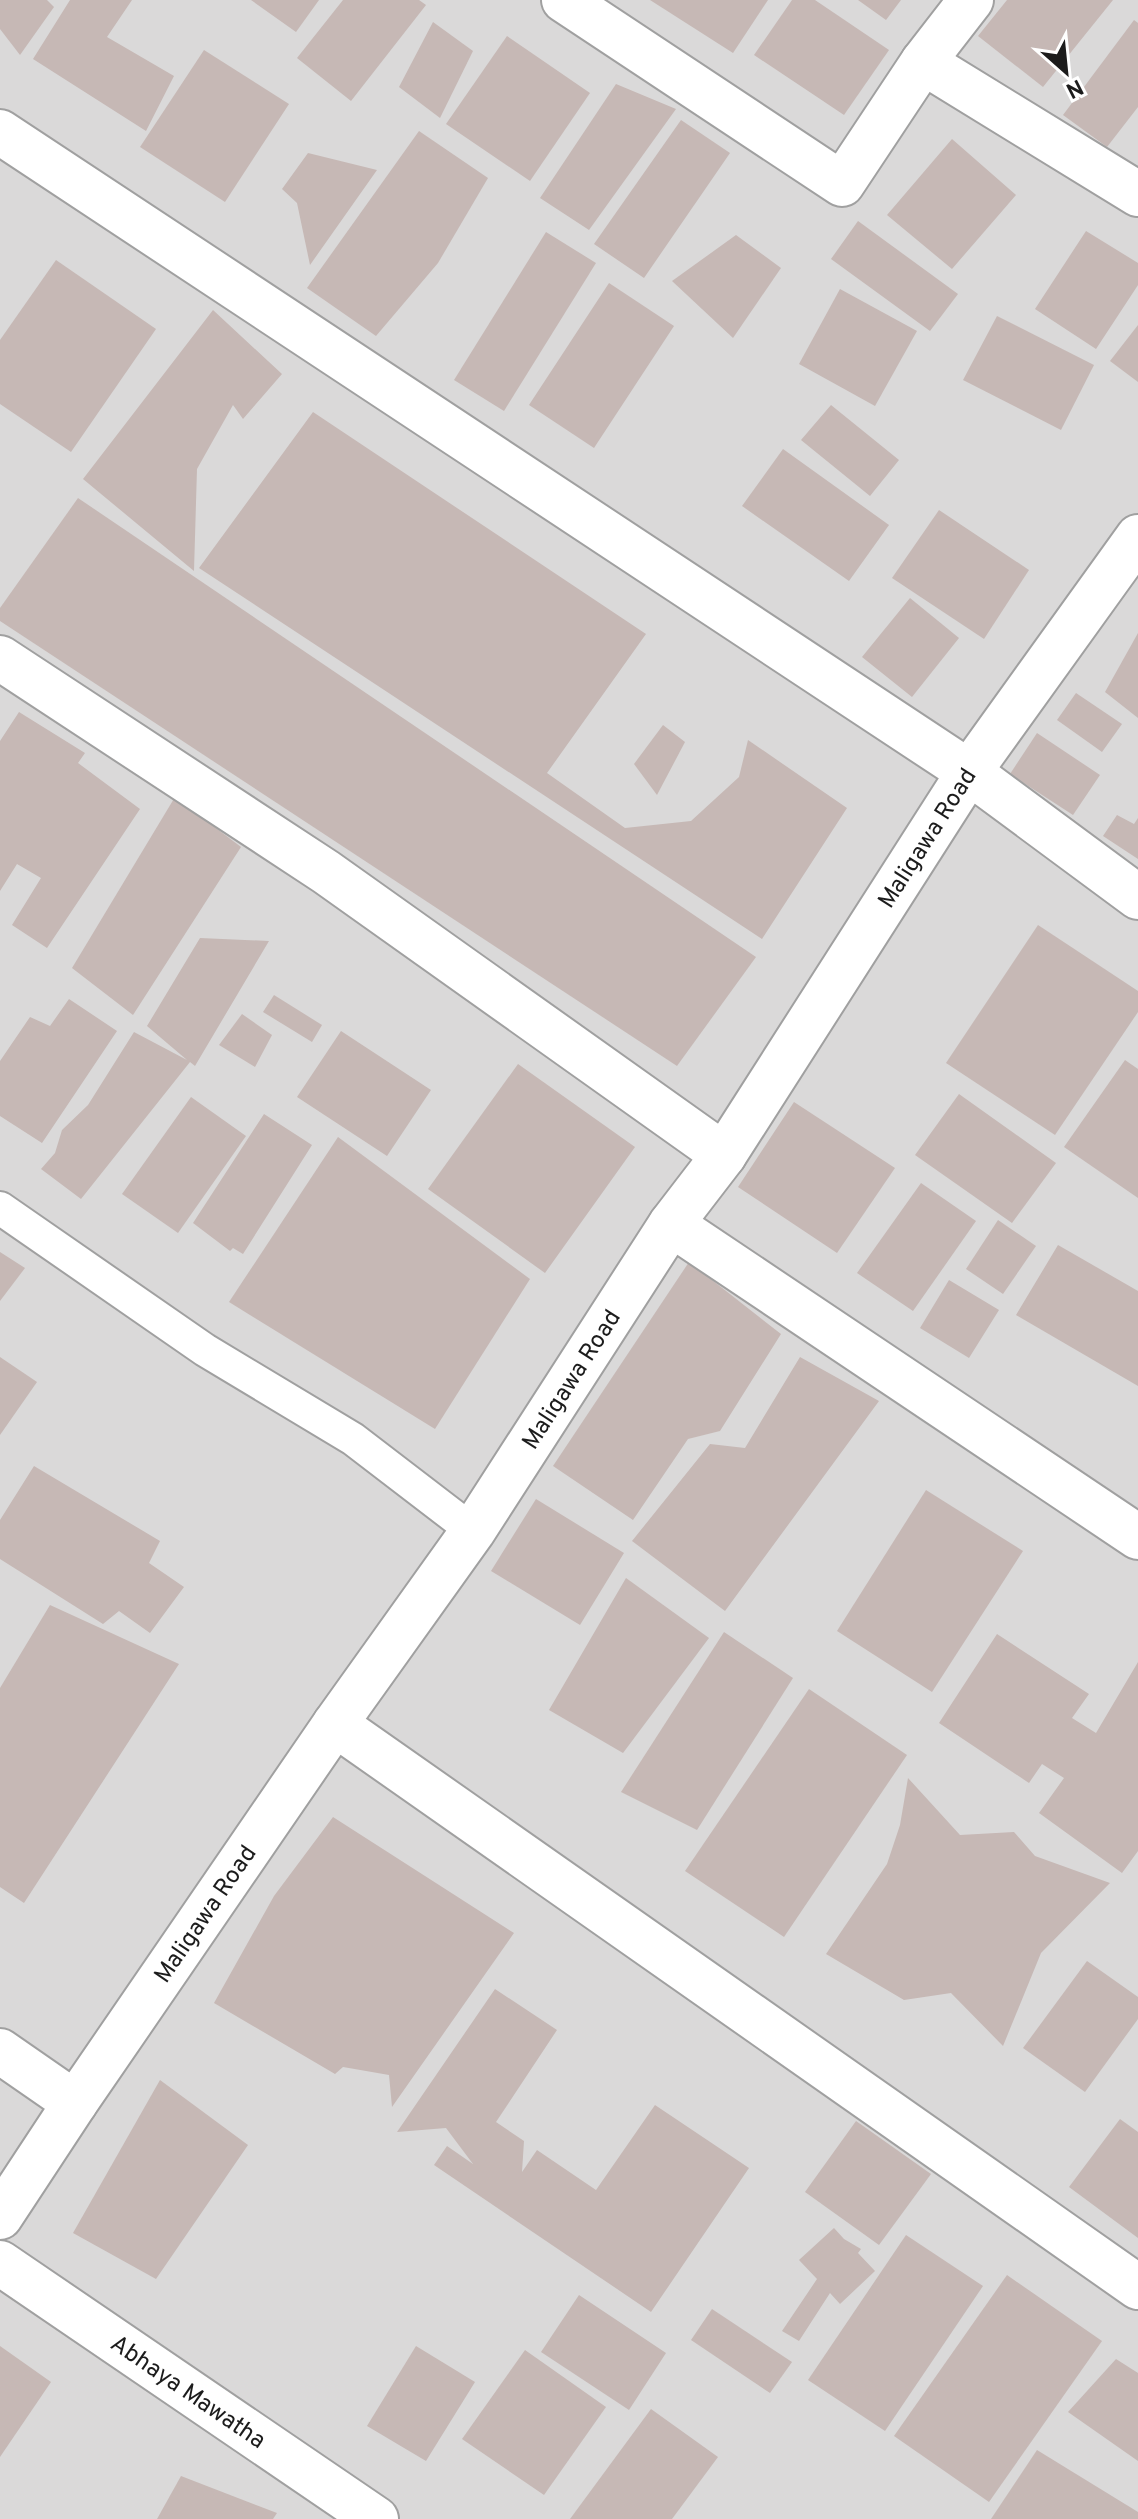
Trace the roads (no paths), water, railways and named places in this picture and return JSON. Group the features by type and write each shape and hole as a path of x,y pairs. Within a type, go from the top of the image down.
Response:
{"street":[{"path":"564,0 842,184 923,62 971,0"},
{"path":"923,62 1138,194"},
{"path":"0,132 969,772 1138,897"},
{"name":"Maligawa Road","path":"0,2217 335,1724 473,1531 671,1224 724,1155 969,772 1138,537"},
{"path":"0,658 326,872 724,1155"},
{"path":"671,1224 1138,1537"},
{"path":"335,1724 1138,2287"},
{"path":"0,2051 75,2103"},
{"name":"Abhaya Mawatha","path":"0,2263 376,2519"}],"lane":[{"path":"0,1208 205,1350 353,1439 473,1531"}]}
